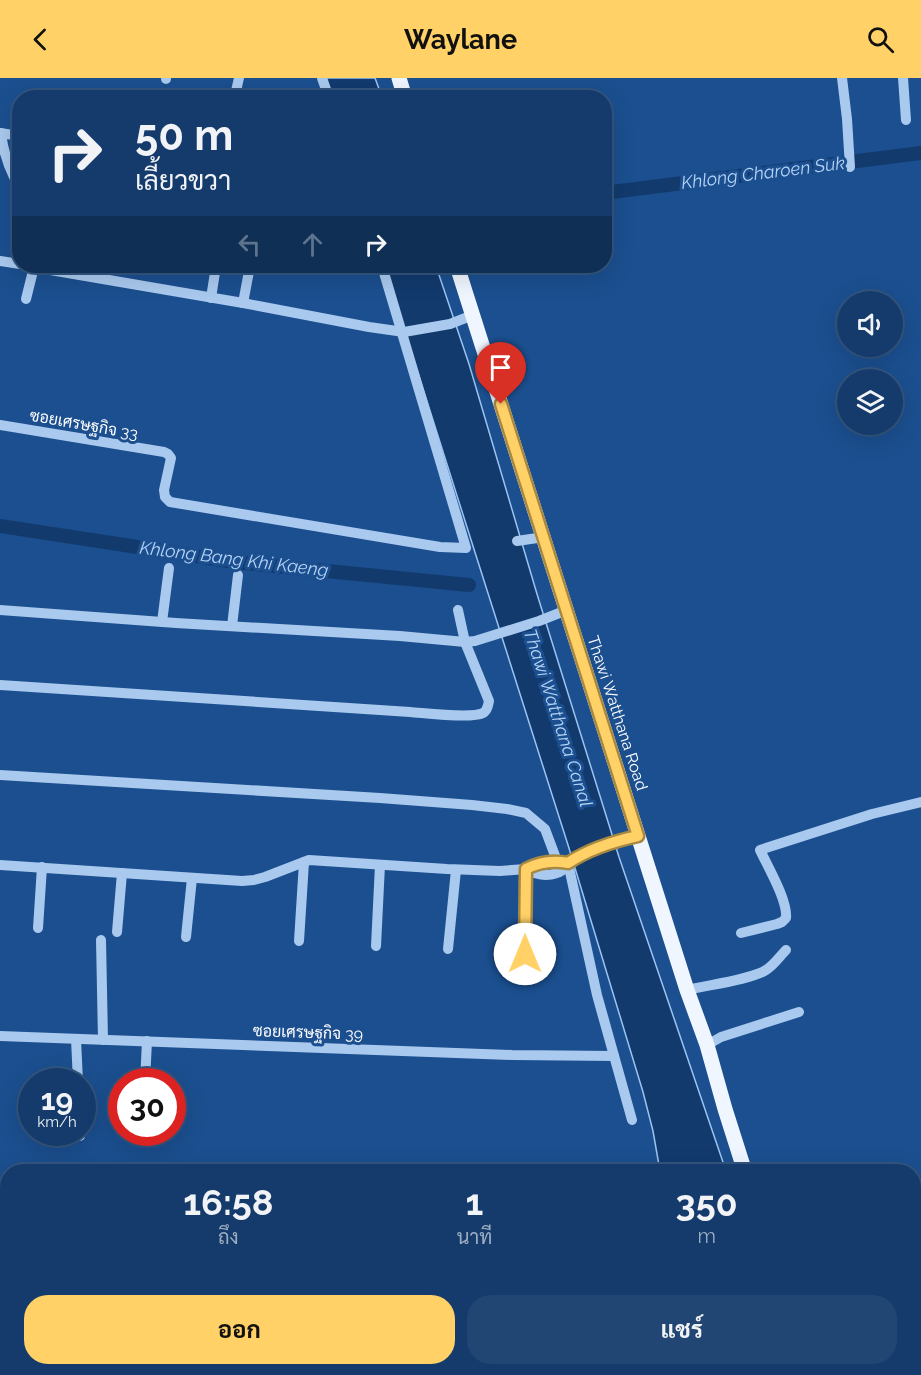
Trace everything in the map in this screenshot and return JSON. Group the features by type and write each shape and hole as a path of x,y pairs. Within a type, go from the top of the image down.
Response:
{"main road":[{"name":"Thawi Watthana Road","path":"460,273 687,990 707,1045 742,1164"}],"street":[{"path":"842,78 849,161"},
{"path":"903,78 906,120"},
{"path":"0,133 12,173"},
{"path":"26,299 30,273"},
{"path":"70,273 403,332 450,324 473,315"},
{"path":"211,298 215,273"},
{"path":"243,303 249,273"},
{"path":"384,273 403,332"},
{"name":"ซอยเศรษฐกิจ 33","path":"0,424 164,452 171,458 164,490 165,497 170,502 440,546 466,548 403,332"},
{"path":"517,541 544,537"},
{"path":"162,622 169,568"},
{"path":"232,626 238,575"},
{"path":"0,610 465,642 539,621 567,610"},
{"path":"0,685 469,716 481,714 485,712 489,701 465,642 458,610"},
{"path":"0,775 392,799 472,805 526,813 545,829 567,860 597,995 632,1120"},
{"path":"741,933 777,924 786,918 783,898 760,850 872,814 921,802"},
{"path":"0,865 242,881 254,880 309,860 500,871 526,869 537,863 567,860 614,842 638,836"},
{"path":"299,941 304,862"},
{"path":"376,946 380,865"},
{"path":"38,928 42,867"},
{"path":"525,954 526,869"},
{"path":"448,949 456,870"},
{"path":"117,932 122,873"},
{"path":"186,937 192,878"},
{"path":"101,940 103,1040"},
{"path":"687,990 761,973 786,950"},
{"path":"707,1045 722,1037 799,1012"},
{"name":"ซอยเศรษฐกิจ 39","path":"0,1036 512,1055 614,1056"},
{"path":"76,1039 77,1068"},
{"path":"146,1068 147,1041"}],"water":[{"path":"326,78 375,78 379,90 330,90"},
{"name":"Thawi Watthana Canal","path":"386,273 438,273 469,364 537,594 619,857 724,1164 659,1164 643,1092 568,845"}],"waterway":[{"name":"Khlong Charoen Suk","path":"612,192 921,153"},
{"name":"Khlong Bang Khi Kaeng","path":"0,526 235,562 469,585"}],"route":[{"path":"501,404 638,836 614,842 568,863 557,861 537,863 526,869 525,954"}]}
